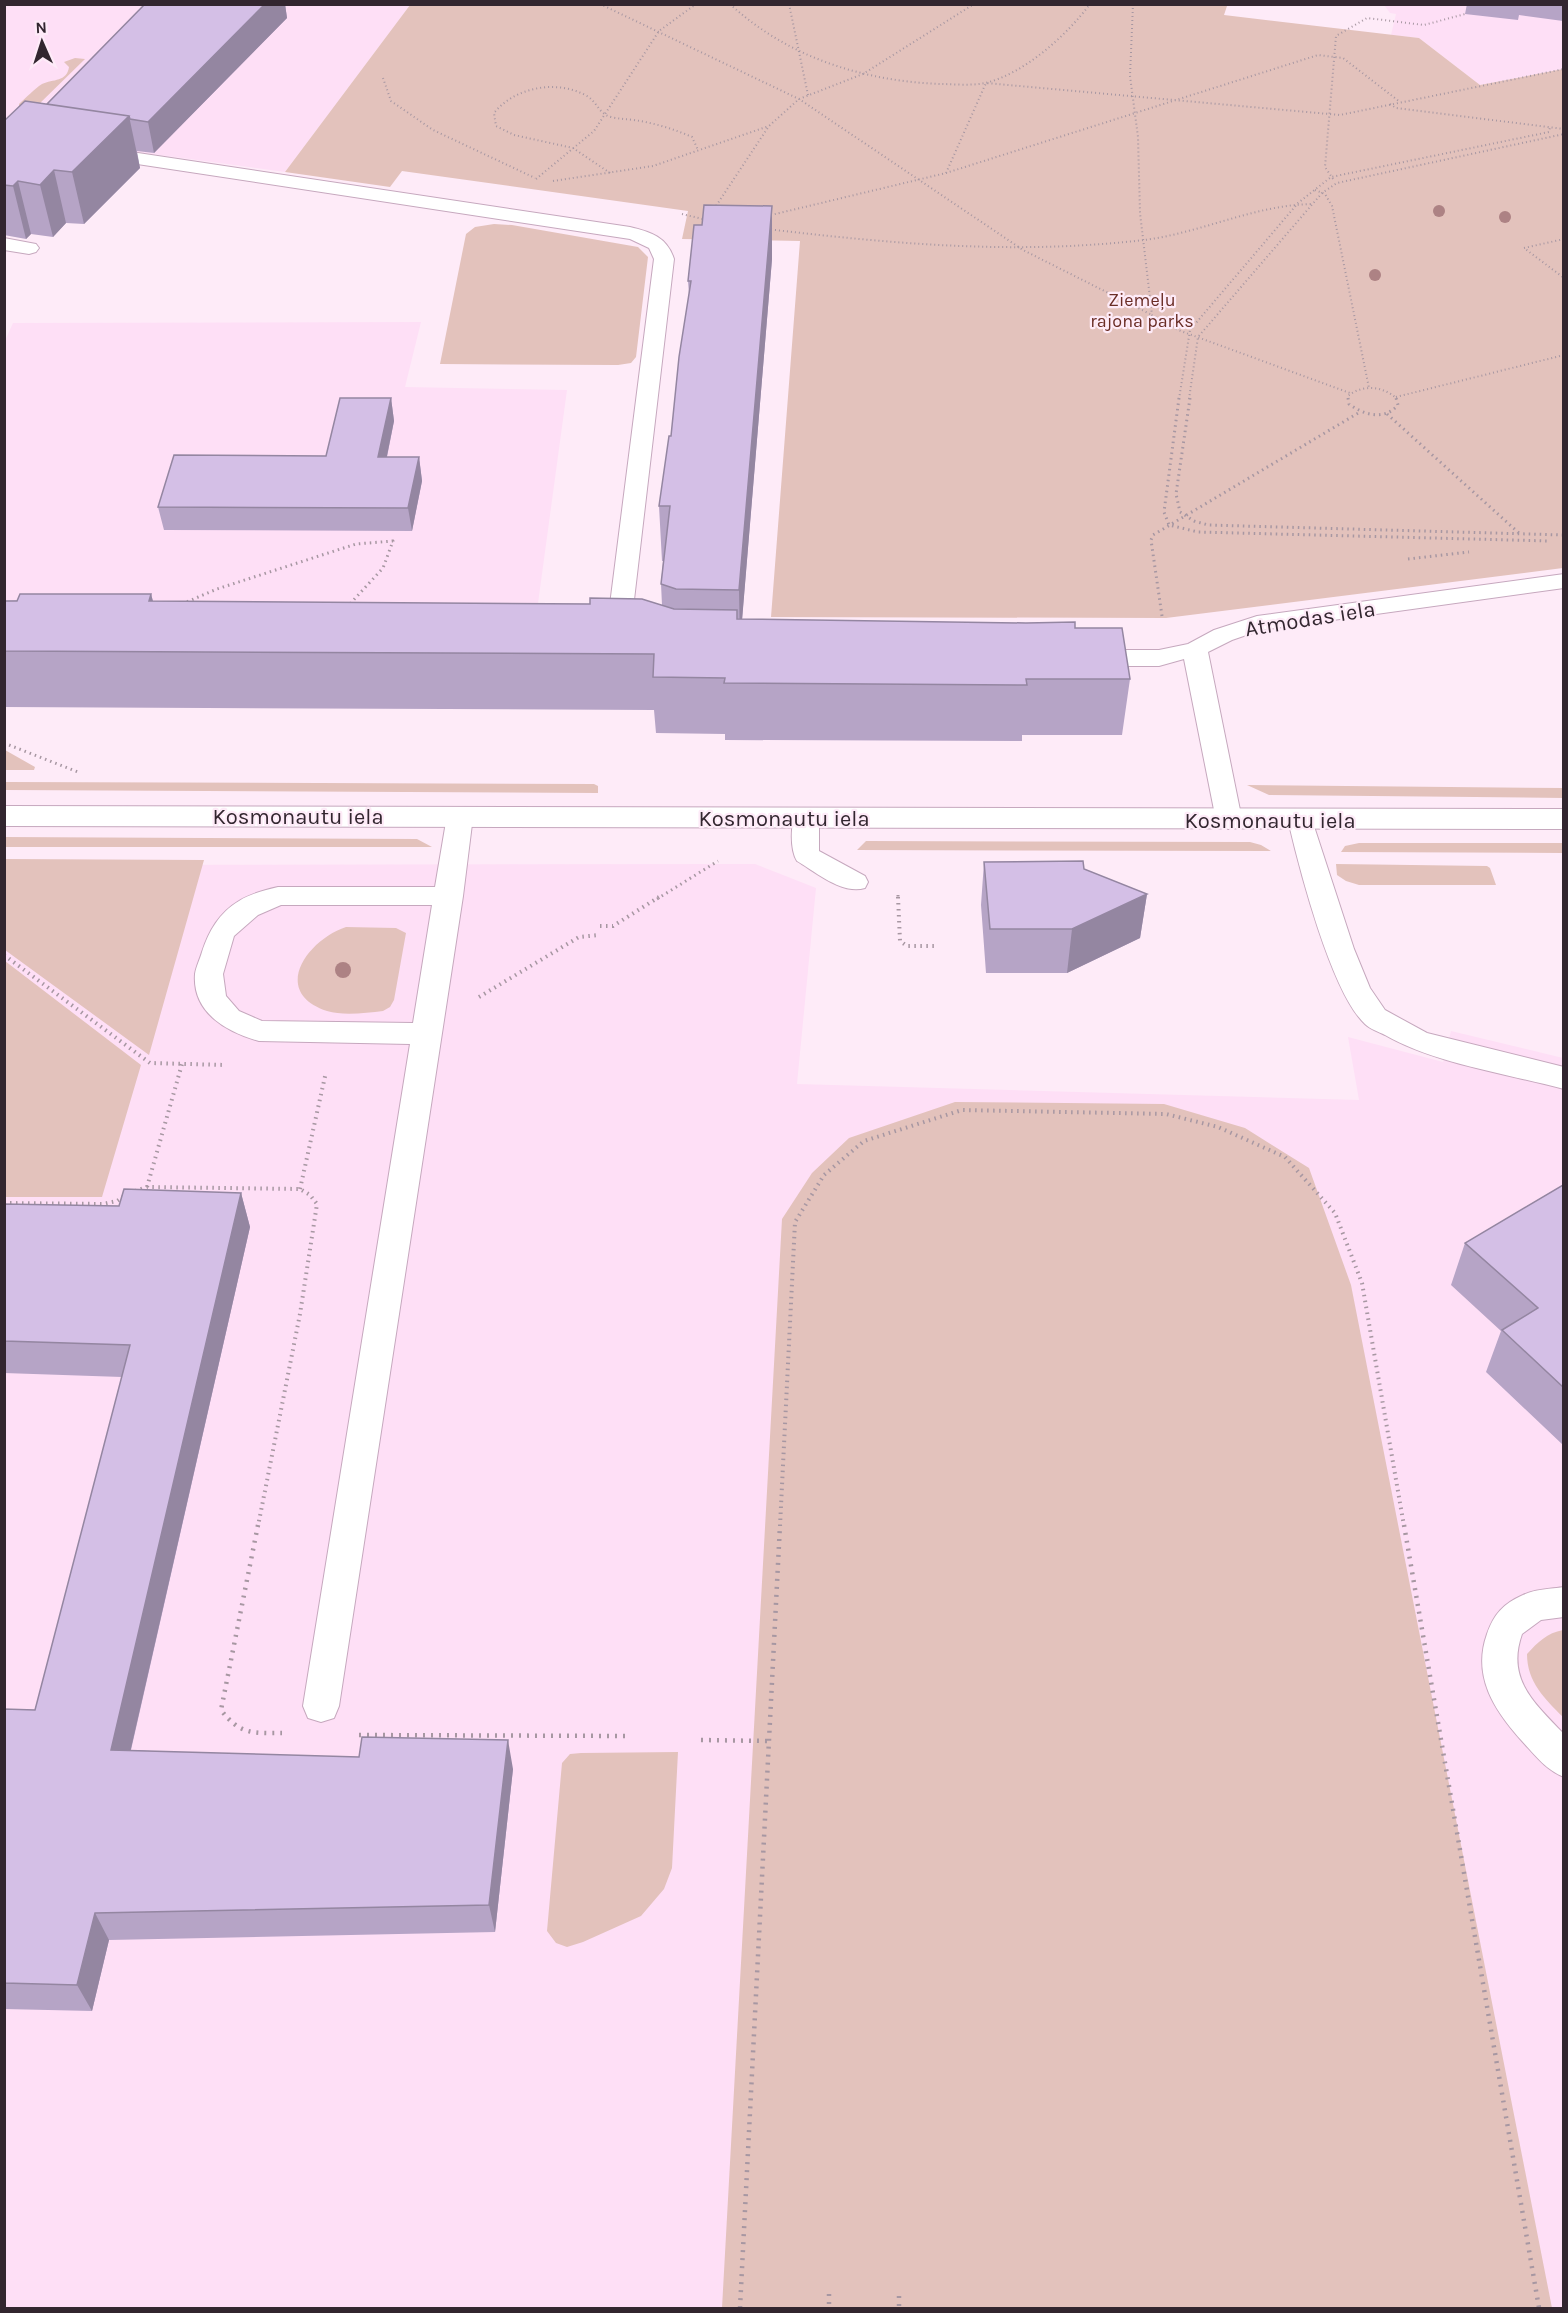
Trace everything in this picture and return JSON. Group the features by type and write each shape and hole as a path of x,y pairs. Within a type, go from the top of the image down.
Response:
{"street":[{"name":"Kosmonautu iela","path":"4,816 1563,819"}],"lane":[{"path":"76,150 601,229 657,242 663,251 664,259 616,638"},
{"path":"4,244 29,248"},
{"name":"Atmodas iela","path":"1070,658 1159,658 1196,649 1223,634 1257,623 1563,581"},
{"path":"1196,649 1197,665 1214,738 1229,820"},
{"path":"321,1706 450,896 460,816"},
{"path":"806,818 806,855 855,882"},
{"path":"1301,820 1313,868 1340,949 1357,991 1375,1017 1418,1041 1563,1078"},
{"path":"429,1023 259,1031 229,1018 212,999 209,974 222,932 248,908 278,896 450,896"},
{"path":"1563,1602 1534,1606 1508,1624 1498,1659 1508,1694 1522,1715 1563,1760"}],"path":[{"path":"600,4 799,99 921,179 1023,250 1189,334 1350,393 1369,388 1385,390 1396,397 1398,405 1387,414 1373,415 1360,412 1348,401 1350,393"},
{"path":"536,178 594,131 659,31 696,4"},
{"path":"730,4 743,18 799,50 863,74 912,83 986,82 1340,115 1563,69"},
{"path":"789,4 808,95"},
{"path":"713,210 769,126 799,99 863,74 974,4"},
{"path":"946,173 986,82 1018,67 1064,35 1090,4"},
{"path":"1133,4 1130,76 1135,115 1143,240 1152,315"},
{"path":"1337,183 1325,167 1336,36 1367,18 1424,26 1465,14"},
{"path":"763,217 946,173 1135,115 1318,55 1343,58 1400,102"},
{"path":"382,78 391,101 433,130 555,185"},
{"path":"610,173 573,148 514,135 496,126 494,113 500,102 518,92 546,88 568,90 588,95 604,115 677,129 692,137 698,150"},
{"path":"1390,104 1396,108 1550,128 1563,132"},
{"path":"544,182 653,166 769,126"},
{"path":"1550,128 1550,132 1331,177 1298,203 1189,334 1164,512 1168,525 1185,530 1207,532 1552,541"},
{"path":"1563,132 1337,183 1322,193 1198,337 1176,494 1178,508 1184,516 1201,524 1563,535"},
{"path":"1315,190 1322,193 1332,206 1369,388"},
{"path":"762,229 863,241 1023,250 1143,240 1197,230 1267,207 1298,203 1312,204"},
{"path":"672,212 718,222"},
{"path":"1563,239 1524,248 1563,278"},
{"path":"1396,397 1563,355"},
{"path":"1159,658 1162,612 1151,540 1153,535 1360,412"},
{"path":"1387,414 1520,535 1535,545"},
{"path":"174,607 217,589 356,544 393,541 392,554 369,586 345,609"},
{"path":"1519,545 1528,541"},
{"path":"1408,559 1474,551"},
{"path":"4,743 87,776"},
{"path":"600,926 613,926 728,855"},
{"path":"897,885 900,941 907,946 934,946"},
{"path":"429,1023 459,1009 579,938 585,935 599,935"},
{"path":"147,1187 182,1064"},
{"path":"300,1189 327,1067"},
{"path":"740,2308 795,1222 824,1175 864,1141 962,1110 1166,1114 1218,1127 1285,1157 1335,1213 1362,1283 1539,2308"},
{"path":"4,1203 103,1204 117,1201 129,1193 147,1187 300,1189 310,1195 317,1204 298,1325 221,1710 231,1725 244,1733 291,1734"},
{"path":"208,1197 210,1188"},
{"path":"350,1734 628,1736"},
{"path":"701,1740 768,1741"},
{"path":"829,2294 829,2308"},
{"path":"899,2296 899,2308"}],"shaded area":[{"path":"5,5 410,5 285,172 5,134"},
{"path":"1384,5 1563,5 1563,69 1480,85 1419,38 1391,35 1396,14 1390,13"},
{"path":"421,322 405,387 567,390 536,618 5,618 4,343 13,323"},
{"path":"755,864 816,888 797,1084 1359,1100 1348,1037 1443,1062 1451,1031 1563,1058 1563,2308 5,2308 4,865"}],"green space":[{"name":"Ziemeļu rajona parks","path":"410,5 1224,5 1227,6 1224,15 1419,38 1480,85 1563,69 1563,568 1166,618 771,617 800,241 682,239 688,211 402,171 390,187 285,172"},
{"path":"75,58 85,59 35,108 19,107 19,104 42,84 62,78 68,72 69,67 64,62"},
{"path":"494,224 512,225 638,247 648,257 636,357 631,363 618,365 440,364 466,234 475,227"},
{"path":"5,750 35,767 34,770 5,770"},
{"path":"5,782 594,784 598,786 598,793 5,790"},
{"path":"1247,785 1563,788 1564,798 1269,795"},
{"path":"5,837 417,839 432,847 5,847"},
{"path":"866,841 1250,842 1271,851 857,850"},
{"path":"1359,843 1563,843 1563,853 1341,852 1345,846"},
{"path":"5,859 204,860 149,1055 5,950"},
{"path":"1336,864 1487,866 1490,868 1496,885 1359,885 1337,875"},
{"path":"346,927 396,928 406,933 394,1000 390,1007 383,1011 355,1014 333,1013 310,1002 300,992 298,980 300,967 308,954 319,943"},
{"path":"5,961 141,1065 102,1197 5,1197"},
{"path":"955,1102 1164,1104 1245,1128 1309,1168 1351,1285 1552,2308 722,2308 782,1219 812,1173 849,1138"},
{"path":"1564,1630 1563,1717 1538,1689 1530,1673 1527,1654 1552,1633"},
{"path":"678,1752 672,1868 664,1889 641,1916 583,1942 567,1947 556,1943 547,1931 562,1763 570,1754"}],"building":[{"path":"145,4 265,4 148,122 130,119 129,116 47,104"},
{"path":"25,101 129,116 72,172 54,170 40,185 18,181 13,186 4,185 4,121"},
{"path":"704,205 772,206 739,590 676,589 661,584 670,506 659,506 669,436 671,436 679,357 691,281 688,281 694,225 702,225"},
{"path":"340,398 391,398 378,457 419,457 408,508 158,507 174,455 326,456"},
{"path":"20,594 151,594 149,601 590,604 590,598 642,599 674,609 737,610 737,619 1075,622 1075,628 1122,628 1130,679 1026,679 1027,685 724,683 725,678 653,677 654,654 4,651 4,601 17,601"},
{"path":"1083,861 1084,869 1147,894 1072,929 990,929 984,862"},
{"path":"1563,1185 1563,1387 1502,1330 1538,1308 1465,1243"},
{"path":"124,1189 241,1193 111,1750 359,1757 362,1737 508,1740 489,1905 95,1913 77,1985 4,1983 4,1709 35,1710 130,1345 4,1341 4,1204 119,1206"}]}
